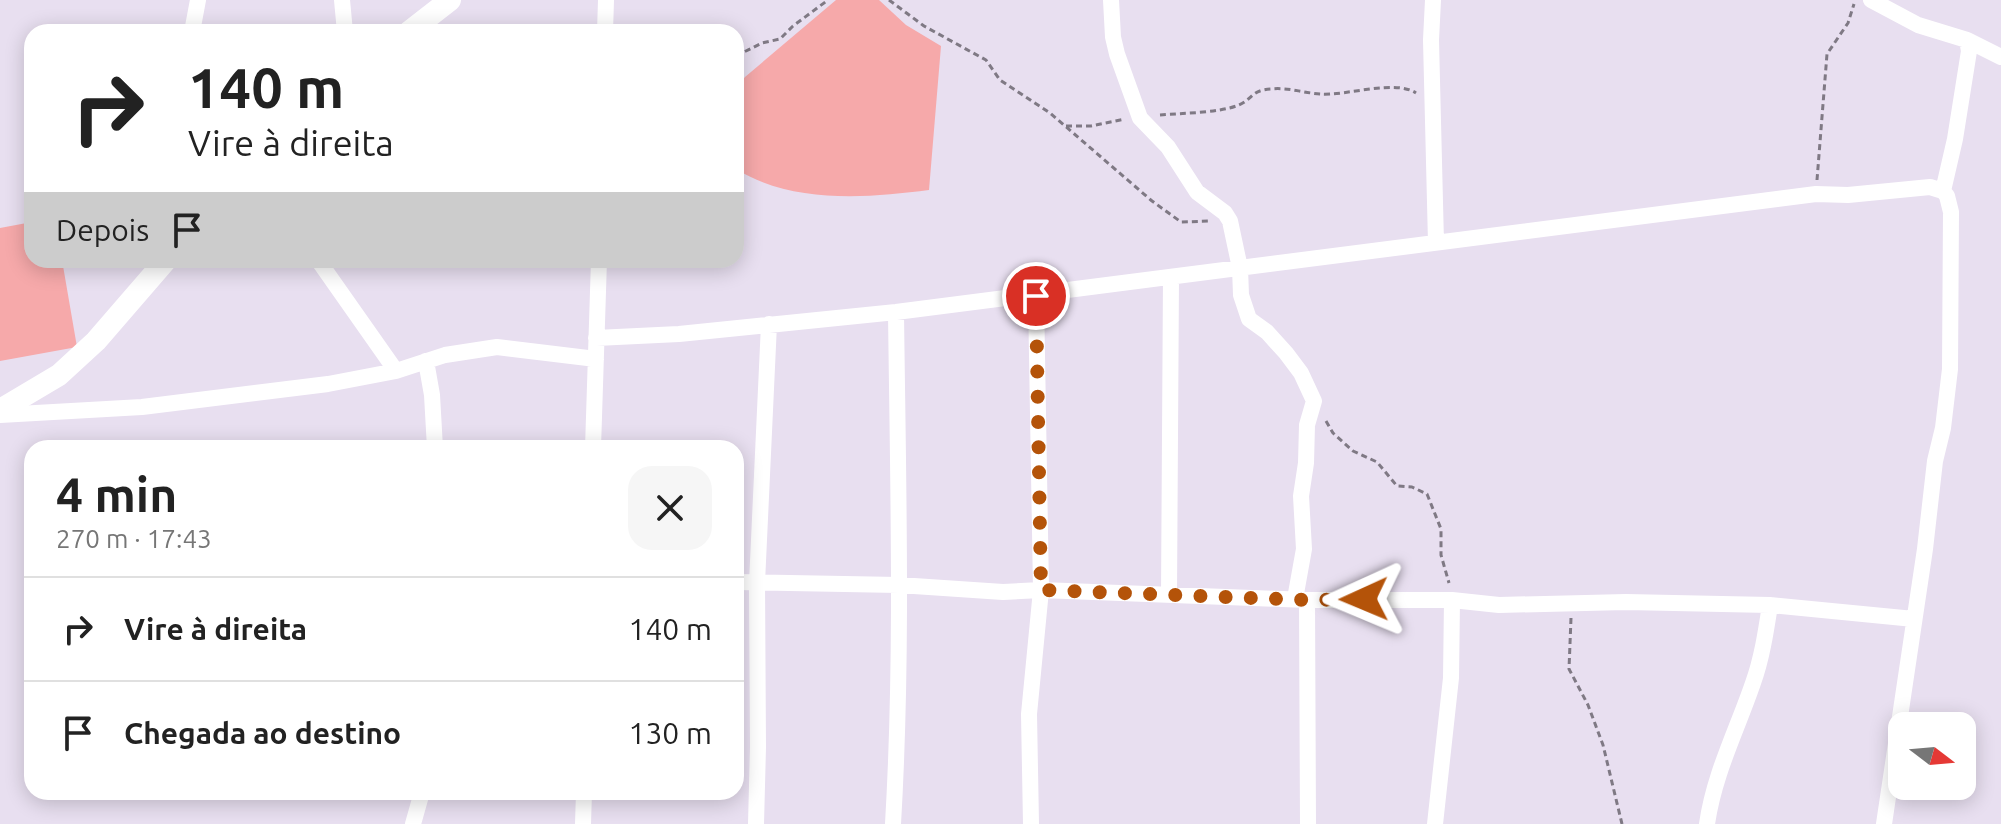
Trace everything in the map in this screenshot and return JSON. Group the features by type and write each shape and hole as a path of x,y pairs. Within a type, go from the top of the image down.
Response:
{"street":[{"path":"194,24 198,0"},
{"path":"342,0 344,24"},
{"path":"419,24 450,0"},
{"path":"605,24 606,0"},
{"path":"1111,0 1117,54 1140,118 1168,147 1197,192 1225,213 1230,221 1240,268 1241,295 1249,319 1267,332 1286,353 1301,373 1314,401 1307,425 1301,496 1308,824"},
{"path":"1433,0 1436,243"},
{"path":"1871,0 1918,25 1967,40 2001,57"},
{"path":"1943,191 1969,51 1967,40"},
{"path":"596,338 679,334 1036,296 1816,194 1848,195 1930,187 1943,191 1951,212 1950,369 1884,824"},
{"path":"0,413 59,375 96,341 159,268"},
{"path":"324,268 396,371"},
{"path":"593,440 599,268"},
{"path":"1169,595 1171,277"},
{"path":"1031,824 1029,714 1041,590 1036,296"},
{"path":"893,824 897,761 899,585 896,312"},
{"path":"756,824 757,583 769,324"},
{"path":"0,413 142,407 328,384 396,371 445,355 497,347 596,359"},
{"path":"426,361 435,440"},
{"path":"744,582 1301,600 1456,594 1499,605 1770,605 1914,619"},
{"path":"1435,824 1451,678 1456,594"},
{"path":"1707,824 1724,760 1753,683 1764,644 1770,605"},
{"path":"413,824 419,800"},
{"path":"583,824 584,800"}],"path":[{"path":"744,52 780,39 828,0"},
{"path":"889,0 924,26 986,60 1000,80 1066,126 1152,201 1181,222 1230,221"},
{"path":"1816,194 1827,54 1848,23 1856,0"},
{"path":"1066,126 1091,126 1121,119 1202,112 1241,105 1253,93 1274,88 1321,94 1408,88 1433,110"},
{"path":"1314,401 1333,433 1353,451 1377,462 1397,486 1412,487 1427,494 1441,529 1441,555 1447,583 1456,594"},
{"path":"1569,603 1572,641 1569,669 1588,705 1603,745 1622,824"}],"shaded area":[{"path":"836,0 879,0 906,25 941,46 929,190 830,196 781,188 744,173 745,77"},
{"path":"24,224 24,268 63,268 77,347 0,361 0,228"}],"route":[{"path":"1036,296 1041,590 1307,600 1364,599"}]}
